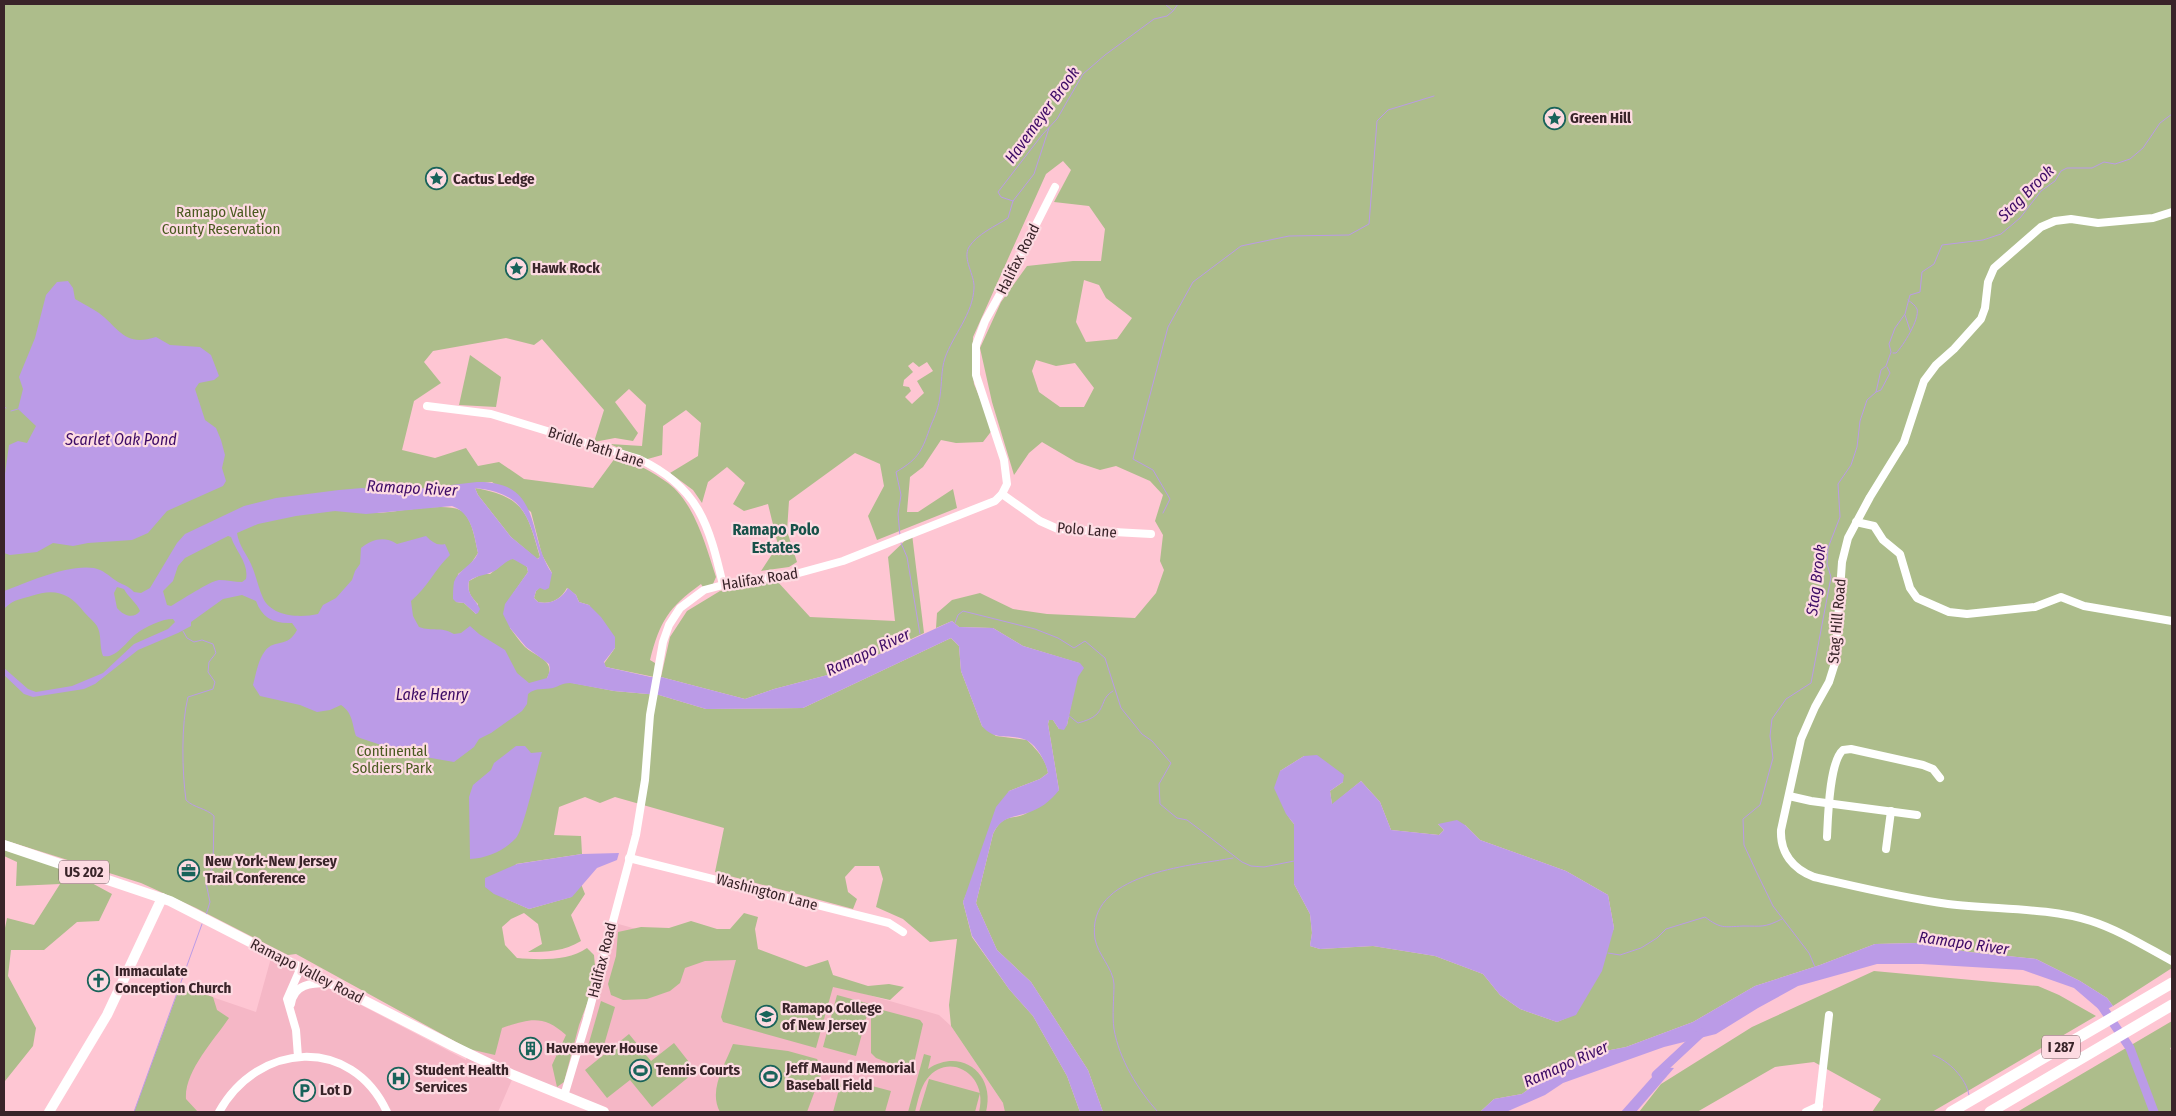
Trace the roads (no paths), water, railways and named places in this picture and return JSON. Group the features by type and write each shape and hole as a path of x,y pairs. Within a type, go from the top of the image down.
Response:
{"highway":[{"name":"I 287","path":"1951,1112 2172,983"},
{"name":"I 287","path":"1990,1112 2172,1006"}],"main road":[{"name":"Ramapo Valley Road","path":"4,845 162,898 302,967 452,1046 604,1112"},
{"path":"49,1112 114,1000 162,898"}],"street":[{"name":"Halifax Road","path":"564,1096 587,1019 636,835 645,780 650,715 657,673 665,635 674,616 696,595 723,585 777,577 821,567 995,501 1002,494 1007,484 1006,469 999,440 976,375 976,345 985,321 1055,187"},
{"name":"Stag Hill Road","path":"2172,212 2152,218 2098,223 2071,219 2055,221 2041,227 1999,263 1988,282 1985,308 1980,319 1936,365 1924,381 1904,442 1848,538 1842,562 1835,663 1829,682 1815,707 1801,739 1780,841 1790,862 1808,874 1899,896 1947,904 2061,915 2089,921 2111,928 2172,961"},
{"name":"Bridle Path Lane","path":"427,406 491,414 639,459 661,470 681,487 703,518 713,542 723,585"},
{"name":"Polo Lane","path":"1002,494 1040,521 1058,529 1151,534"},
{"path":"1856,522 1874,526 1882,540 1900,554 1910,588 1917,598 1949,612 1967,614 2035,607 2061,597 2084,606 2172,621"},
{"path":"1827,837 1828,803 1841,751 1845,749 1923,765 1933,769 1940,778"},
{"path":"1789,796 1828,803 1917,814"},
{"path":"1886,849 1890,811"},
{"name":"Washington Lane","path":"629,858 889,923 903,932"},
{"path":"298,1057 296,1030 287,999 302,967"},
{"path":"291,1013 293,996 302,987 312,983 332,983"},
{"path":"1806,1112 1819,1109 1829,1015"},
{"path":"219,1112 231,1094 249,1076 276,1061 298,1057 330,1062 357,1074 377,1094 387,1112"}],"water":[{"name":"Scarlet Oak Pond","path":"68,281 73,288 75,299 99,313 123,335 137,340 156,337 170,345 200,347 211,355 219,376 214,380 199,383 195,389 205,420 216,428 221,440 225,455 222,468 226,481 223,486 167,511 148,533 132,540 73,546 53,543 37,552 10,555 4,553 4,481 9,445 18,441 27,443 36,426 18,409 23,389 19,377 35,338 46,295 57,282"},
{"name":"Lake Henry","path":"477,482 498,484 513,491 523,501 530,513 544,558 552,573 549,588 545,590 540,588 536,591 534,598 538,602 551,602 559,598 568,588 576,595 579,602 589,605 601,617 615,637 615,648 604,662 606,667 651,677 661,677 745,699 774,689 843,671 952,621 959,627 993,628 1023,646 1080,663 1084,668 1078,677 1067,725 1064,730 1059,729 1053,720 1049,720 1048,724 1059,790 1040,808 1006,819 996,829 993,834 976,903 997,950 1031,982 1088,1070 1103,1112 1080,1112 1067,1076 1033,1016 1009,989 972,936 963,902 996,807 1009,791 1040,779 1048,773 1040,754 1030,742 1020,738 997,736 982,726 961,671 959,646 951,638 803,708 706,709 659,695 614,691 570,683 537,690 528,694 527,704 522,711 491,733 479,739 474,747 454,762 408,754 356,736 352,719 341,705 330,710 317,712 300,705 260,696 253,685 265,651 273,645 285,642 297,630 292,623 274,621 265,616 256,601 242,595 223,599 191,622 191,626 138,650 95,684 84,689 33,697 24,694 4,675 4,668 28,689 36,692 72,686 103,673 134,644 168,629 175,622 173,619 168,619 148,626 136,634 117,652 112,655 103,656 97,626 67,596 47,592 20,599 4,609 4,591 60,571 84,567 100,570 134,592 141,593 150,588 177,543 185,534 244,506 276,498 339,490 362,488 391,492","holes":["475,488 504,495 514,501 527,518 532,529 540,556 538,559 511,537 478,495","452,506 459,509 471,525 478,553 473,561 456,578 453,599 456,602 464,603 476,614 480,609 470,593 469,581 495,571 507,561 513,559 527,567 528,572 505,604 503,614 510,628 526,647 549,664 550,670 547,678 529,683 517,673 505,650 479,634 470,626 461,633 454,634 445,630 419,627 413,616 411,601 450,555 445,544 435,543 426,536 397,544 383,539 370,542 361,548 360,564 352,580 336,598 323,605 318,614 303,616 287,615 267,604 237,533 258,524 296,516 335,511 366,514","228,536 231,537 246,568 246,579 242,582 215,581 171,606 167,605 163,591 173,581 178,566 185,558","117,587 124,589 140,611 131,616 122,613 117,608 114,593"]},
{"path":"516,746 525,746 531,753 542,752 519,832 511,843 501,850 483,857 470,859 469,797 473,785 491,770 494,763"},
{"path":"1317,755 1344,775 1343,782 1330,791 1332,804 1361,781 1380,802 1391,830 1439,835 1444,830 1438,824 1457,820 1480,840 1566,871 1608,895 1614,928 1602,971 1576,1015 1557,1022 1520,1009 1500,995 1483,974 1435,956 1373,946 1320,949 1310,946 1312,933 1310,914 1294,884 1294,824 1286,814 1274,788 1280,771 1304,756"},
{"path":"619,853 617,860 597,868 572,897 529,909 494,894 485,887 485,878 517,864 582,854"},
{"path":"1917,943 1969,952 2036,959 2080,981 2107,998 2113,1006 2102,1012 2074,988 2023,970 1922,964 1877,964 1798,986 1716,1034 1664,1047 1563,1083 1545,1095 1506,1112 1480,1112 1494,1099 1522,1094 1555,1070 1595,1053 1626,1047 1693,1022 1755,986 1820,965 1875,944"},
{"path":"1661,1067 1674,1068 1636,1112 1621,1112"}],"waterway":[{"path":"1165,4 1172,10"},
{"name":"Havemeyer Brook","path":"1013,201 1001,197 998,192 1042,135 1057,119 1083,74 1105,55 1154,19 1167,16 1178,4"},
{"path":"1163,513 1170,499 1153,470 1133,459 1168,327 1193,282 1241,246 1289,236 1349,235 1369,224 1377,121 1388,110 1434,96"},
{"name":"Stag Brook","path":"1815,967 1809,953 1773,906 1744,845 1743,819 1760,805 1773,758 1770,736 1772,719 1786,699 1811,683 1831,577 1827,564 1828,548 1840,517 1838,484 1851,465 1857,447 1860,421 1867,400 1876,392 1881,370 1886,366 1891,352 1889,344 1895,328 1905,314 1910,295 1920,292 1922,272 1934,264 1942,245 1983,240 2001,234 2020,218 2041,191 2055,181 2061,171 2067,168 2092,168 2104,162 2115,164 2130,159 2143,148 2160,123 2172,114"},
{"name":"Havemeyer Brook","path":"900,536 898,514 901,495 896,472 919,453 937,411 945,358 973,298 974,283 967,252 972,242 1008,218 1013,201 1034,174 1049,128"},
{"path":"1893,353 1896,353 1903,345 1916,319 1917,309 1908,300"},
{"path":"1905,315 1910,330"},
{"path":"1876,392 1881,390 1890,373 1887,367"},
{"path":"11,411 18,409"},
{"name":"Havemeyer Brook","path":"901,543 907,557 920,634"},
{"path":"955,623 958,615 963,611 1035,629 1058,638 1074,648 1085,641 1105,658 1121,708 1142,734 1152,741 1171,763 1159,784 1160,804 1177,818 1187,820 1242,862 1251,866 1264,867 1294,861"},
{"path":"183,631 187,638 194,642 202,640 213,644 216,653 209,662 208,672 215,682 213,689 188,697 183,734 186,800 214,816 213,866 206,883 210,902 206,915"},
{"path":"1068,715 1078,723 1091,719 1097,714 1109,693 1113,691"},
{"path":"1158,1112 1130,1074 1120,1052 1114,1029 1113,978 1095,939 1096,917 1106,900 1123,886 1167,870 1233,858"},
{"path":"1608,953 1620,955 1641,948 1657,938 1666,929 1705,917 1715,924 1727,927 1763,926 1782,919"},
{"path":"134,1112 202,924"},
{"name":"Ramapo River","path":"2099,1002 2130,1048 2154,1112"},
{"name":"Ramapo River","path":"1656,1075 1701,1033"},
{"path":"1933,1055 1945,1061 1961,1076 1969,1095"}],"place":[{"name":"Green Hill","path":"1554,118"},
{"name":"Cactus Ledge","path":"437,179"},
{"name":"Hawk Rock","path":"516,268"},
{"name":"New York-New Jersey Trail Conference","path":"189,870"},
{"name":"Immaculate Conception Church","path":"99,980"},
{"name":"Ramapo College of New Jersey","path":"766,1017"},
{"name":"Havemeyer House","path":"530,1048"},
{"name":"Tennis Courts","path":"640,1070"},
{"name":"Jeff Maund Memorial Baseball Field","path":"770,1077"},
{"name":"Student Health Services","path":"399,1079"},
{"name":"Lot D","path":"304,1090"}],"district":[{"name":"Ramapo Polo Estates","path":"776,538"}],"park label":[{"name":"Ramapo Valley County Reservation","path":"221,220"},
{"name":"Continental Soldiers Park","path":"392,760"}]}
